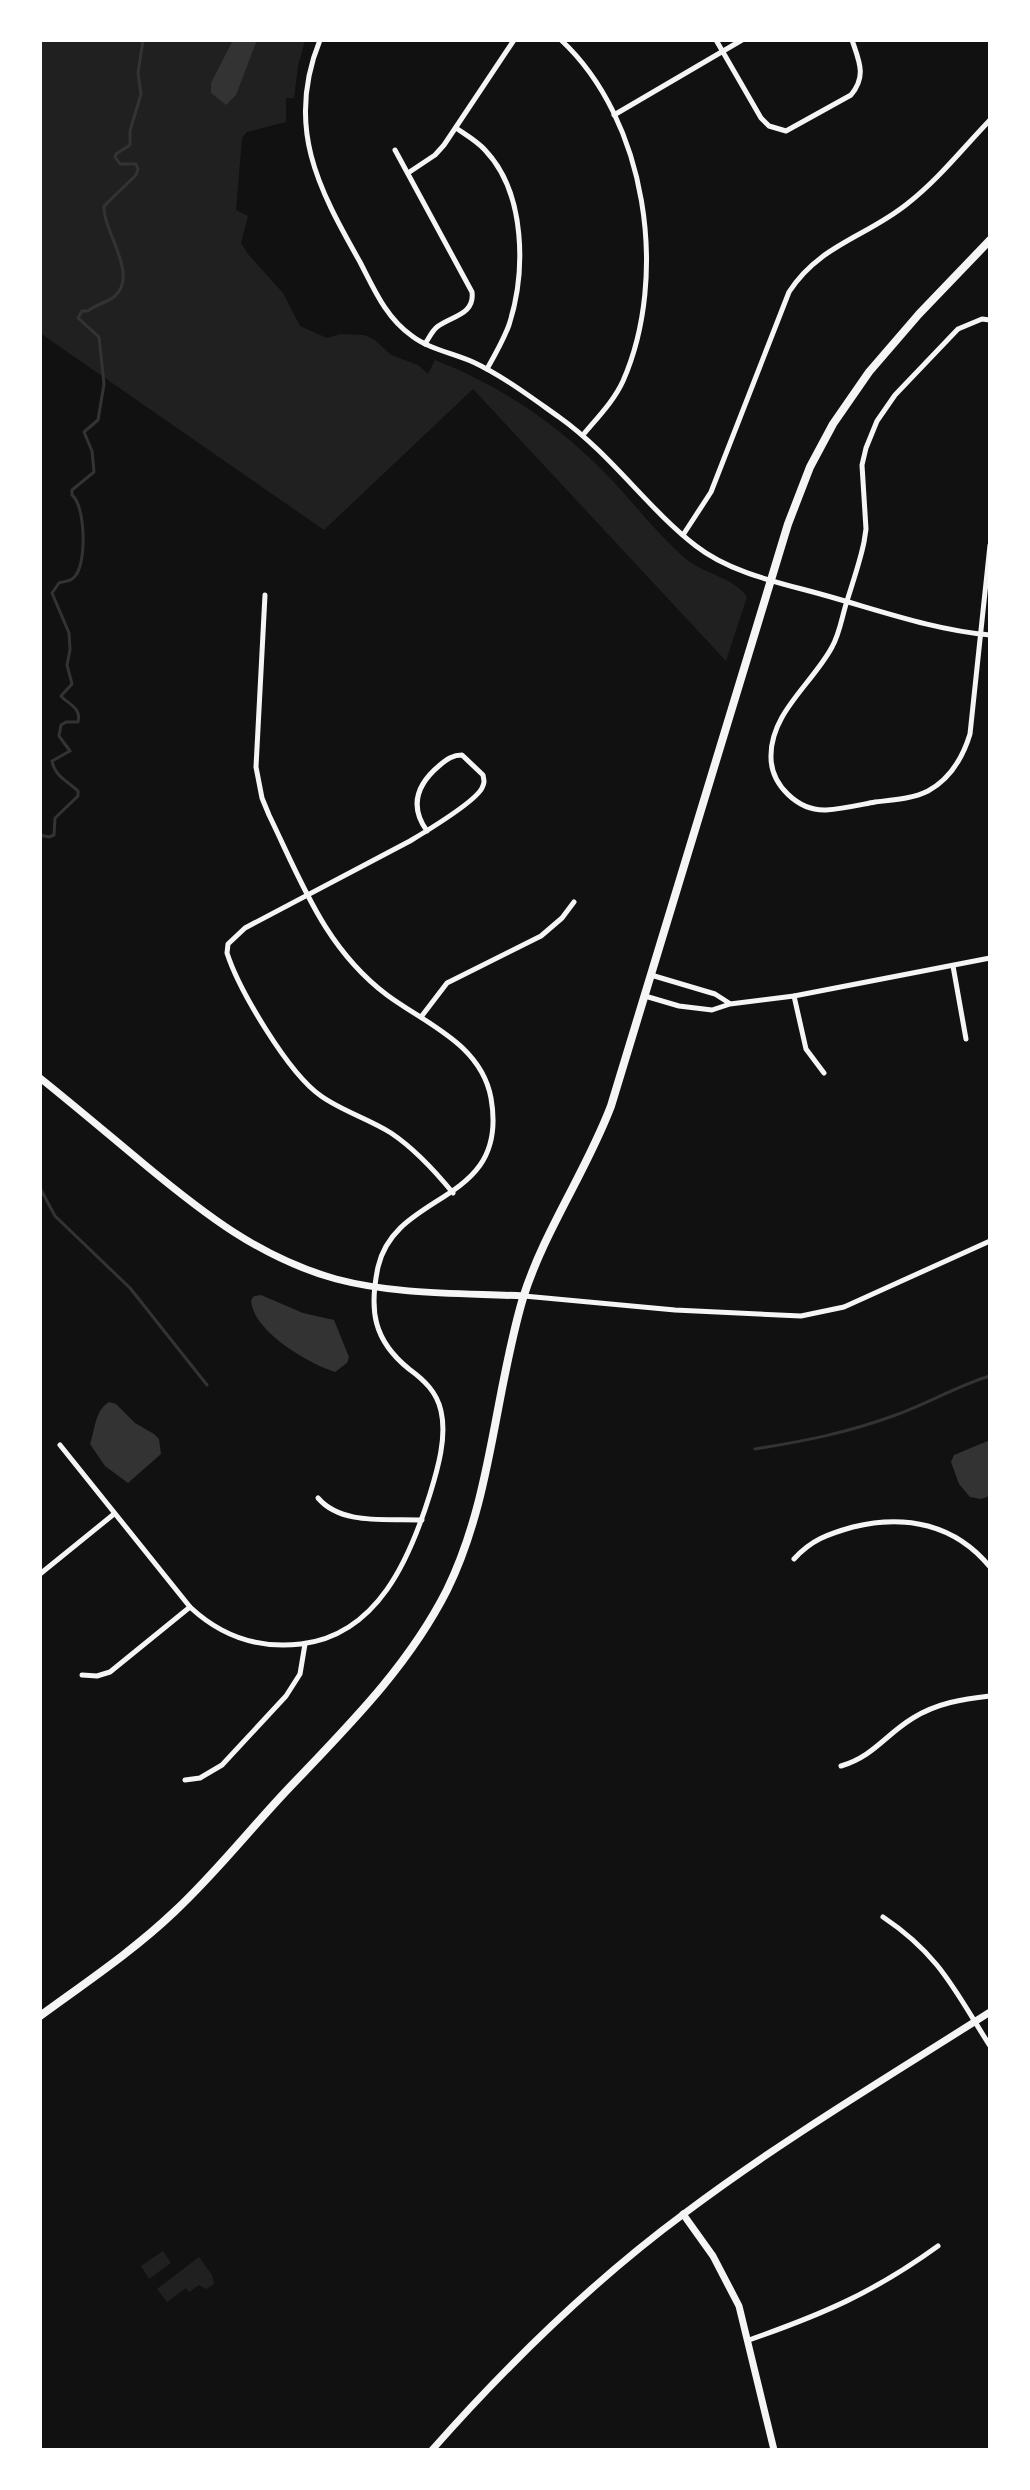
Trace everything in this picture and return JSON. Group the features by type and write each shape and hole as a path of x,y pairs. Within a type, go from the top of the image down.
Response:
{"main road":[{"path":"40,2016 173,1914 374,1698 414,1646 448,1587 472,1528 524,1296 550,1234 598,1140 798,497 833,424 892,344 990,240"}],"street":[{"path":"320,40 309,68 305,94 308,144 313,167 331,211 388,313 401,327 425,344 487,369 583,435 683,535 714,558 771,580 921,623 990,635"},
{"path":"408,173 435,155 514,40"},
{"path":"561,40 586,69 614,115 640,190 646,242 645,293 634,350 622,384 583,435"},
{"path":"716,40 761,118 769,126 786,131 851,95 858,87 862,69 852,40"},
{"path":"614,115 742,40"},
{"path":"683,535 711,492 789,292 797,280 830,249 905,206 990,120"},
{"path":"456,128 474,140 496,164 509,194 518,230 519,277 515,303 501,344 487,369"},
{"path":"395,150 469,284 473,299 467,310 435,328 425,344"},
{"path":"990,320 982,319 958,329 895,395 877,421 866,448 862,465 866,529 847,601 831,648 780,720 773,738 771,757 778,783 807,808 825,810 913,796 927,791 945,778 960,759 970,734 990,545"},
{"path":"60,1445 190,1607 215,1628 266,1645 305,1644 346,1629 373,1607 397,1574 422,1520 440,1457 442,1411 430,1388 396,1357 382,1339 374,1313 374,1287 379,1262 396,1232 422,1210 453,1193 478,1168 492,1127 491,1097 485,1078 464,1048 359,971 328,934 266,807 256,767 265,595"},
{"path":"427,831 417,812 419,788 428,774 446,760 462,755 483,775 482,788 427,831 234,936 228,944 227,953 273,1041 303,1081 320,1095 400,1140 423,1159 453,1193"},
{"path":"421,1017 447,983 541,936 562,918 574,902"},
{"path":"645,996 679,1006 712,1010 730,1004 794,996 990,958"},
{"path":"953,966 966,1039"},
{"path":"651,975 715,994 730,1004"},
{"path":"794,996 806,1049 824,1073"},
{"path":"40,1078 232,1233 310,1271 374,1287 524,1296 675,1310 801,1316 844,1307 990,1241"},
{"path":"318,1498 326,1507 348,1517 422,1520"},
{"path":"40,1574 114,1514"},
{"path":"794,1559 812,1541 826,1534 866,1524 918,1522 936,1527 968,1546 990,1567"},
{"path":"82,1675 97,1676 110,1672 190,1607"},
{"path":"185,1780 200,1778 222,1765 286,1696 300,1674 305,1644"},
{"path":"841,1766 858,1761 874,1751 910,1719 926,1711 962,1699 990,1696"},
{"path":"883,1917 902,1930 947,1975 990,2046"},
{"path":"432,2450 549,2329 683,2214 990,2012"},
{"path":"683,2214 728,2282 749,2340 774,2450"},
{"path":"749,2340 823,2313 864,2294 938,2246"}],"shaded area":[{"path":"40,40 305,40 294,98 286,98 286,122 247,132 242,138 236,210 248,216 241,243 248,254 283,293 300,326 327,338 341,334 364,335 375,340 391,355 418,365 428,374 435,360 459,370 505,394 568,439 606,474 686,559 735,585 747,597 726,661 473,389 324,530 40,333"},
{"path":"233,40 257,40 236,95 226,105 211,93 211,83"},
{"path":"261,1295 303,1313 334,1320 349,1357 347,1363 335,1372 284,1345 254,1312 251,1300"},
{"path":"109,1402 116,1404 135,1423 159,1439 161,1454 128,1483 105,1466 90,1444 98,1415"},
{"path":"990,1440 990,1496 981,1499 970,1497 959,1484 951,1462 954,1455"},
{"path":"163,2251 171,2263 149,2279 141,2266"},
{"path":"199,2257 212,2275 214,2284 206,2289 199,2285 189,2292 186,2288 167,2302 157,2289"}],"waterway":[{"path":"40,835 54,835 55,818 78,796 78,791 59,775 52,761 70,751 59,736 61,725 78,722 79,717 61,696 72,684 67,665 69,633 52,593 59,583 74,577 82,558 82,521 72,490 94,472 92,451 84,432 98,420 104,384 99,337 78,318 82,311 88,311 115,296 121,287 122,265 104,206 136,175 138,169 136,164 120,164 115,157 130,145 130,131 141,94 138,73 143,40"},
{"path":"40,1188 55,1216 130,1288 207,1385"},
{"path":"755,1449 825,1436 876,1422 990,1376"}]}
